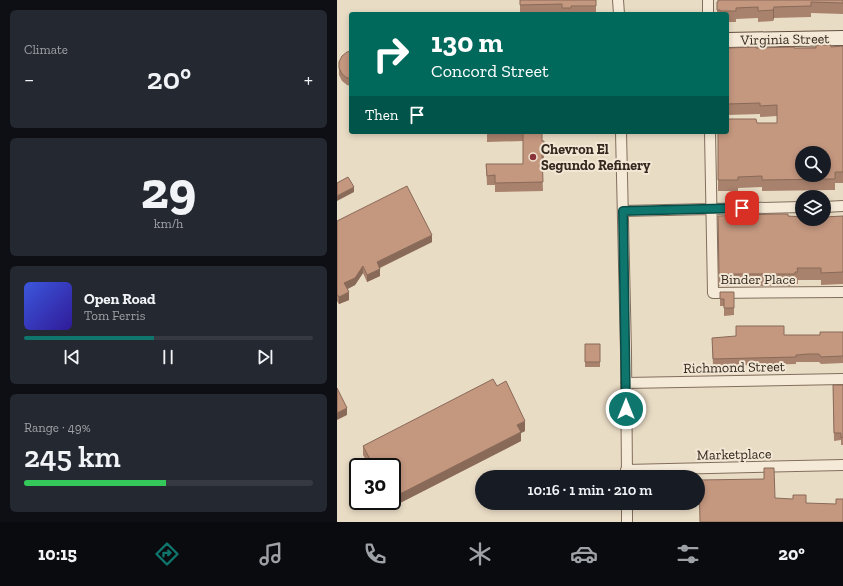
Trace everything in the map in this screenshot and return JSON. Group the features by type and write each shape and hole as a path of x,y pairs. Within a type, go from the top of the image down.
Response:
{"street":[{"path":"618,0 619,12"},
{"path":"708,0 708,12"},
{"name":"Virginia Street","path":"729,40 843,38"},
{"path":"621,134 626,383 626,470"},
{"name":"Binder Place","path":"710,134 713,294 843,292"},
{"path":"831,207 843,206"},
{"path":"623,211 795,207"},
{"name":"Richmond Street","path":"626,383 843,379"},
{"name":"Marketplace","path":"705,471 843,465"},
{"path":"627,510 627,522"}],"building":[{"path":"520,0 596,0 596,6 571,6 571,8 562,8 562,4 520,5"},
{"path":"718,0 843,0 843,3 811,2 811,6 774,7 773,10 758,11 758,7 736,8 736,11 720,11 717,10"},
{"path":"816,45 831,45 831,47 843,46 843,172 835,172 835,179 831,179 831,146 795,146 795,180 762,180 762,176 738,177 738,180 718,180 718,134 729,134 729,119 756,119 757,123 777,123 777,105 760,106 760,103 729,104 729,48 816,48"},
{"path":"349,52 349,78 342,74 339,68 339,62 342,56"},
{"path":"523,134 542,134 542,141 544,141 544,154 542,154 543,182 495,183 495,175 487,176 486,164 523,164"},
{"path":"348,177 354,187 337,196 337,183"},
{"path":"407,186 432,235 377,262 380,269 367,275 363,266 355,278 344,283 349,292 339,297 337,294 337,221"},
{"path":"788,214 788,216 795,216 795,226 831,226 831,217 843,216 843,272 821,273 821,268 797,268 798,272 795,272 795,274 719,274 718,216"},
{"path":"720,292 734,292 734,308 724,308 724,299 720,299"},
{"path":"736,326 784,326 784,335 820,335 820,332 843,332 843,356 821,357 819,354 809,354 796,355 796,357 713,359 712,338 736,336"},
{"path":"585,344 600,344 600,362 585,362"},
{"path":"493,379 497,386 506,381 525,421 517,425 521,432 401,493 401,458 369,458 363,446"},
{"path":"833,385 843,385 843,437 841,438 841,433 834,433"},
{"path":"337,388 347,408 337,413"},
{"path":"764,468 774,468 775,498 793,499 793,495 806,495 806,503 836,504 836,499 843,499 843,522 700,522 700,510 705,510 705,480 764,479"}],"place":[{"name":"Chevron El Segundo Refinery","path":"533,157"}],"route":[{"path":"626,409 623,211 742,208"}]}
